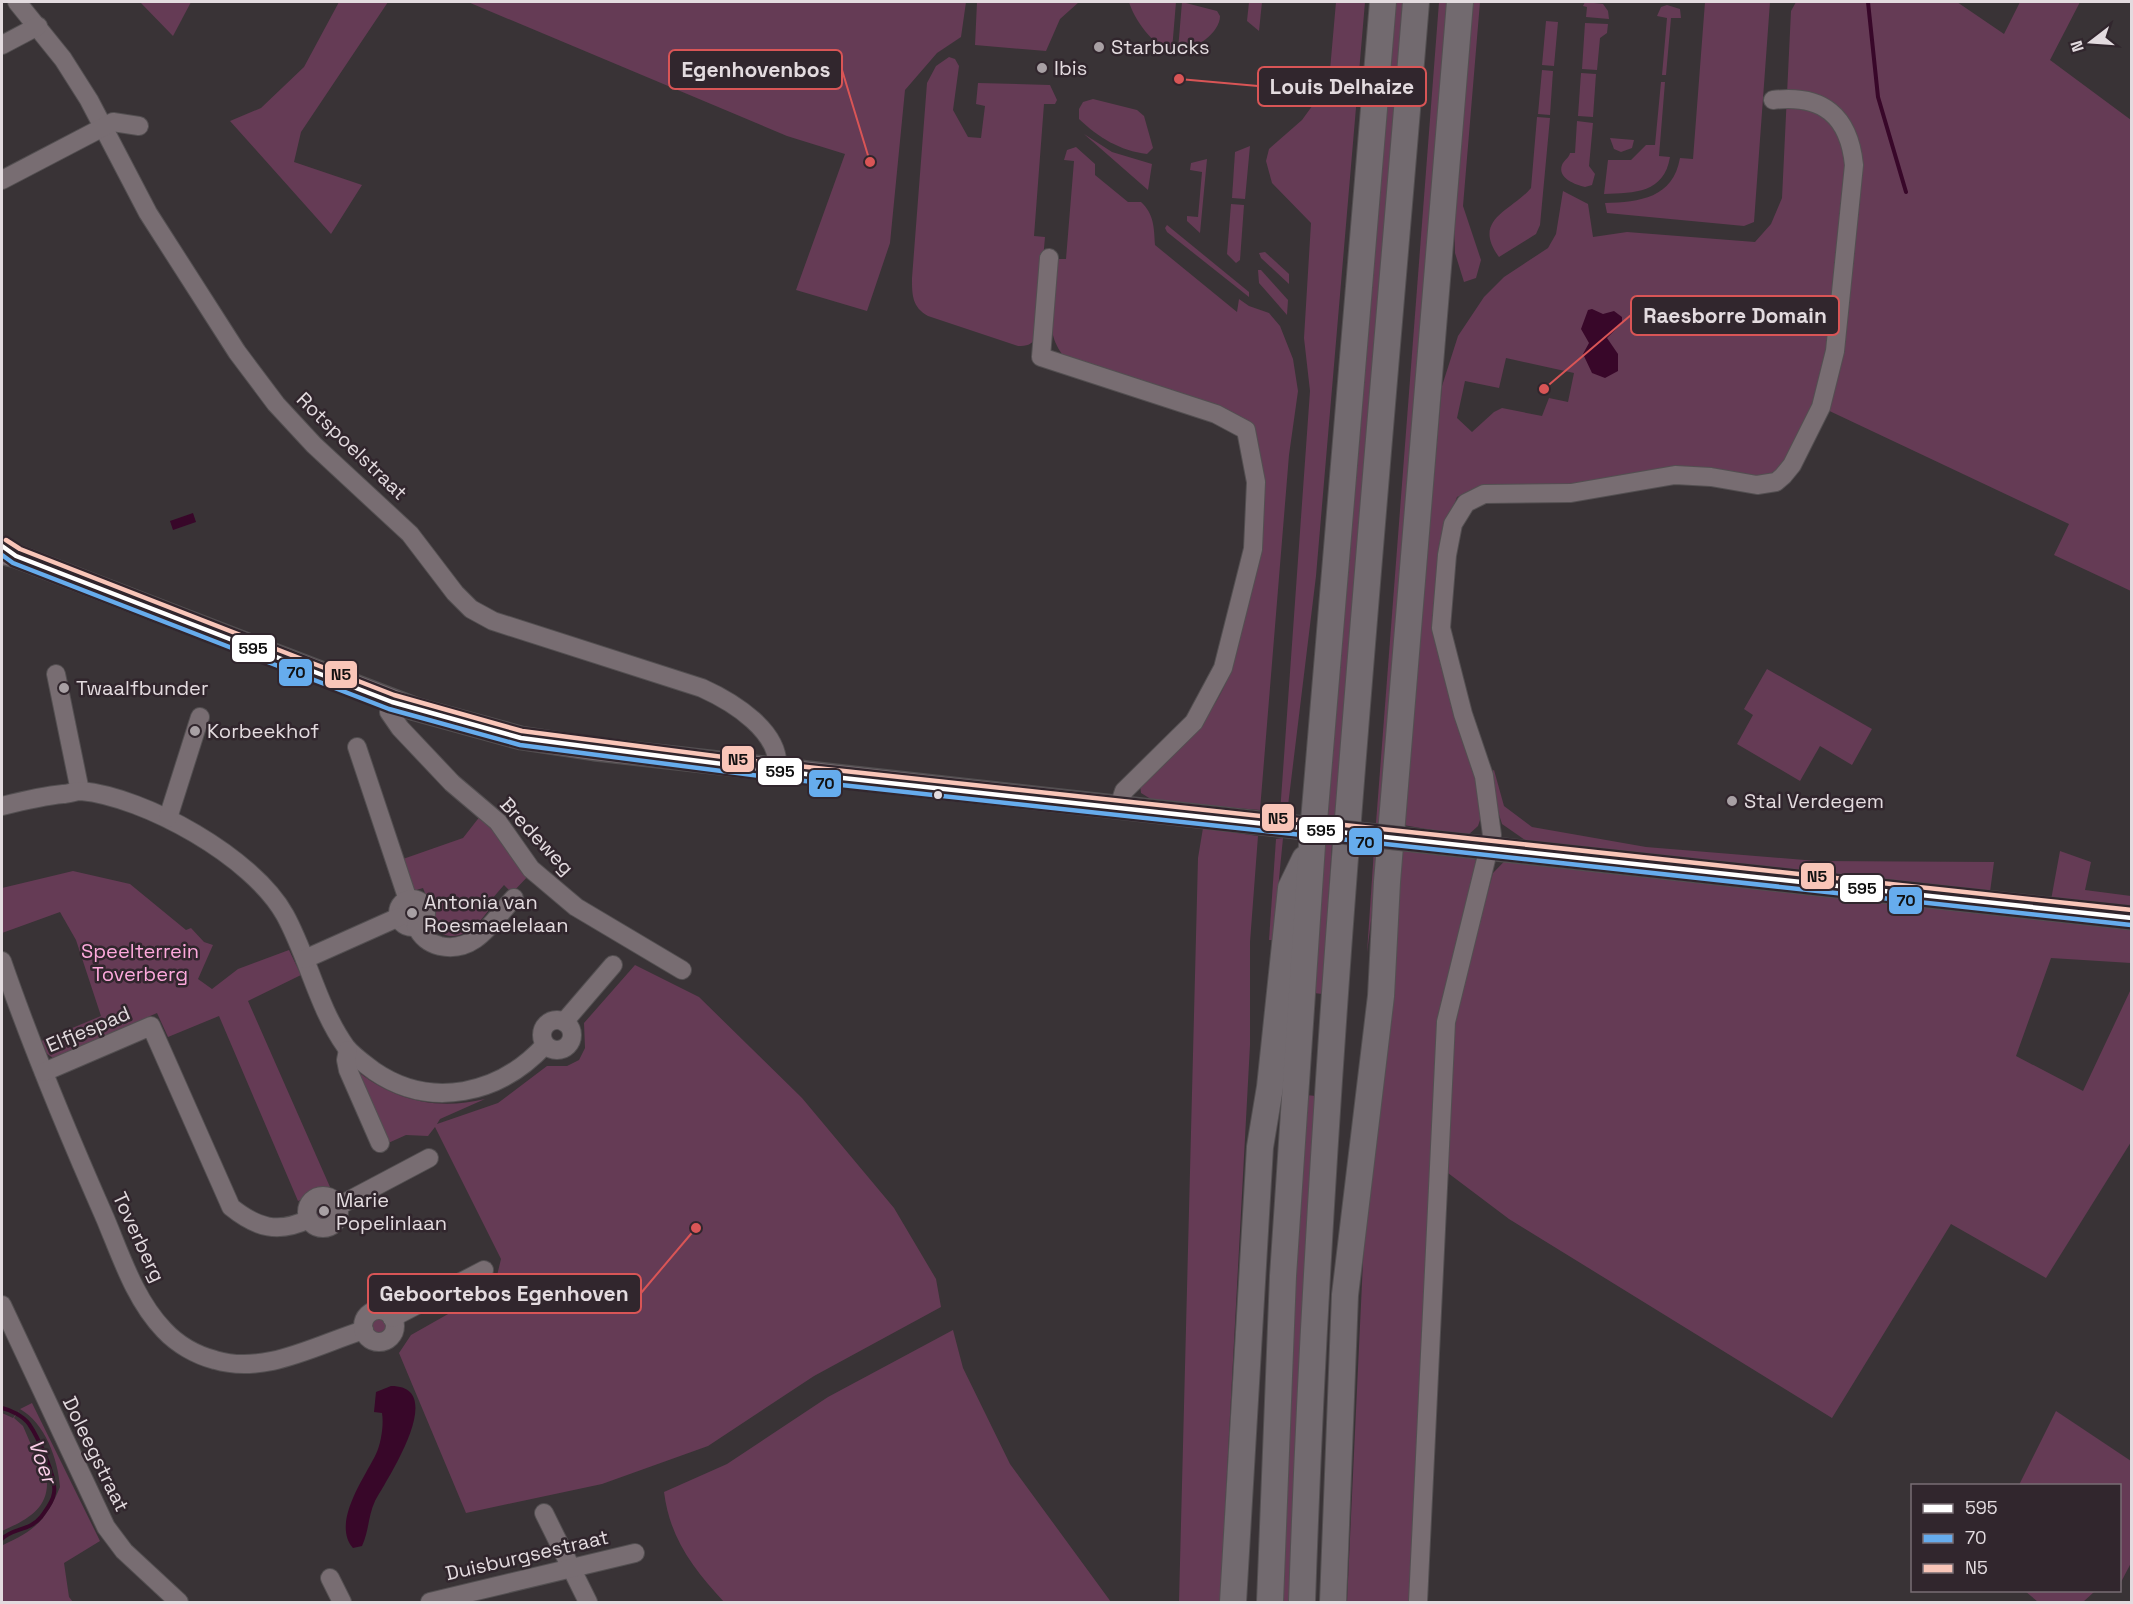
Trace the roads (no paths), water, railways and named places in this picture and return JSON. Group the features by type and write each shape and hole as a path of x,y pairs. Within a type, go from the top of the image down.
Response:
{"highway":[{"path":"1269,1602 1283,1276 1312,845 1383,2"},
{"path":"1302,1602 1317,1251 1347,836 1416,2"},
{"path":"1333,1602 1345,1295 1381,996 1387,882 1460,2"},
{"path":"1233,1602 1238,1504 1243,1472 1260,1147 1270,1087 1291,888 1312,845"},
{"path":"1317,1251 1333,1225 1387,882"},
{"path":"1243,1472 1251,1541 1269,1602"}],"main road":[{"path":"6,552 392,702 521,738 594,749 777,770 2132,918"}],"street":[{"name":"Rotspoelstraat","path":"17,2 38,26 84,92 129,181 237,352 276,404 314,445 410,534 471,609 493,621 702,688 724,698 768,736 777,754 777,770"},
{"path":"2,45 38,26"},
{"path":"1418,1602 1446,1022 1492,835 1484,776 1462,714 1441,628 1447,555 1453,524 1466,503 1484,494 1571,493 1675,475 1711,477 1757,485 1776,482 1792,465 1821,407 1835,351 1841,313 1854,165 1851,142 1841,124 1828,110 1812,100 1773,100"},
{"path":"2,180 113,122 140,126"},
{"path":"1049,258 1041,357 1216,414 1246,430 1256,482 1253,549 1223,668 1194,722 1124,791 1122,797"},
{"path":"56,674 80,791"},
{"name":"Bredeweg","path":"392,702 389,712 400,728 452,783 498,822 531,869 576,907 682,970"},
{"path":"168,818 200,717"},
{"path":"357,747 408,900"},
{"path":"2,806 27,799 80,791 142,806 150,812 193,831 251,875 269,892 284,913 335,1030 348,1050 385,1078 405,1088 447,1094 484,1088 502,1080 529,1063 545,1045 542,1037 545,1025 552,1020 564,1022 613,965"},
{"path":"416,926 419,933 431,943 458,948 478,937 514,898"},
{"path":"408,900 417,900 425,909 425,918 416,926 405,925 399,917 400,906 408,900"},
{"path":"305,959 399,917"},
{"name":"Toverberg","path":"2,961 44,1072 134,1283 164,1330 183,1346 215,1360 249,1364 288,1356 363,1330 366,1317 375,1311 385,1311 392,1318 484,1270"},
{"name":"Elfjespad","path":"44,1072 151,1026 231,1207 248,1221 262,1227 294,1226 309,1219 308,1207 314,1199 324,1196 337,1204 344,1203 429,1158"},
{"path":"348,1050 346,1060 348,1070 380,1143"},
{"name":"Doleegstraat","path":"2,1305 106,1527 117,1543 179,1602"},
{"path":"544,1513 588,1602"},
{"name":"Duisburgsestraat","path":"430,1602 635,1553"},
{"path":"330,1578 342,1602"}],"waterway":[{"path":"1868,2 1878,97 1906,192"},
{"name":"Voer","path":"2,1408 24,1418 29,1424 46,1458 54,1486 51,1503 37,1522 6,1535 2,1539"}],"place":[{"name":"Starbucks","path":"1099,47"},
{"name":"Ibis","path":"1042,68"},
{"name":"Louis Delhaize","path":"1179,79"},
{"name":"Egenhovenbos","path":"870,162"},
{"name":"Raesborre Domain","path":"1544,389"},
{"name":"Twaalfbunder","path":"64,688"},
{"name":"Korbeekhof","path":"195,731"},
{"name":"Stal Verdegem","path":"1732,801"},
{"name":"Antonia van Roesmaelelaan","path":"412,913"},
{"name":"Marie Popelinlaan","path":"324,1211"},
{"name":"Geboortebos Egenhoven","path":"696,1228"}],"park label":[{"name":"Speelterrein Toverberg","path":"140,962"}]}
